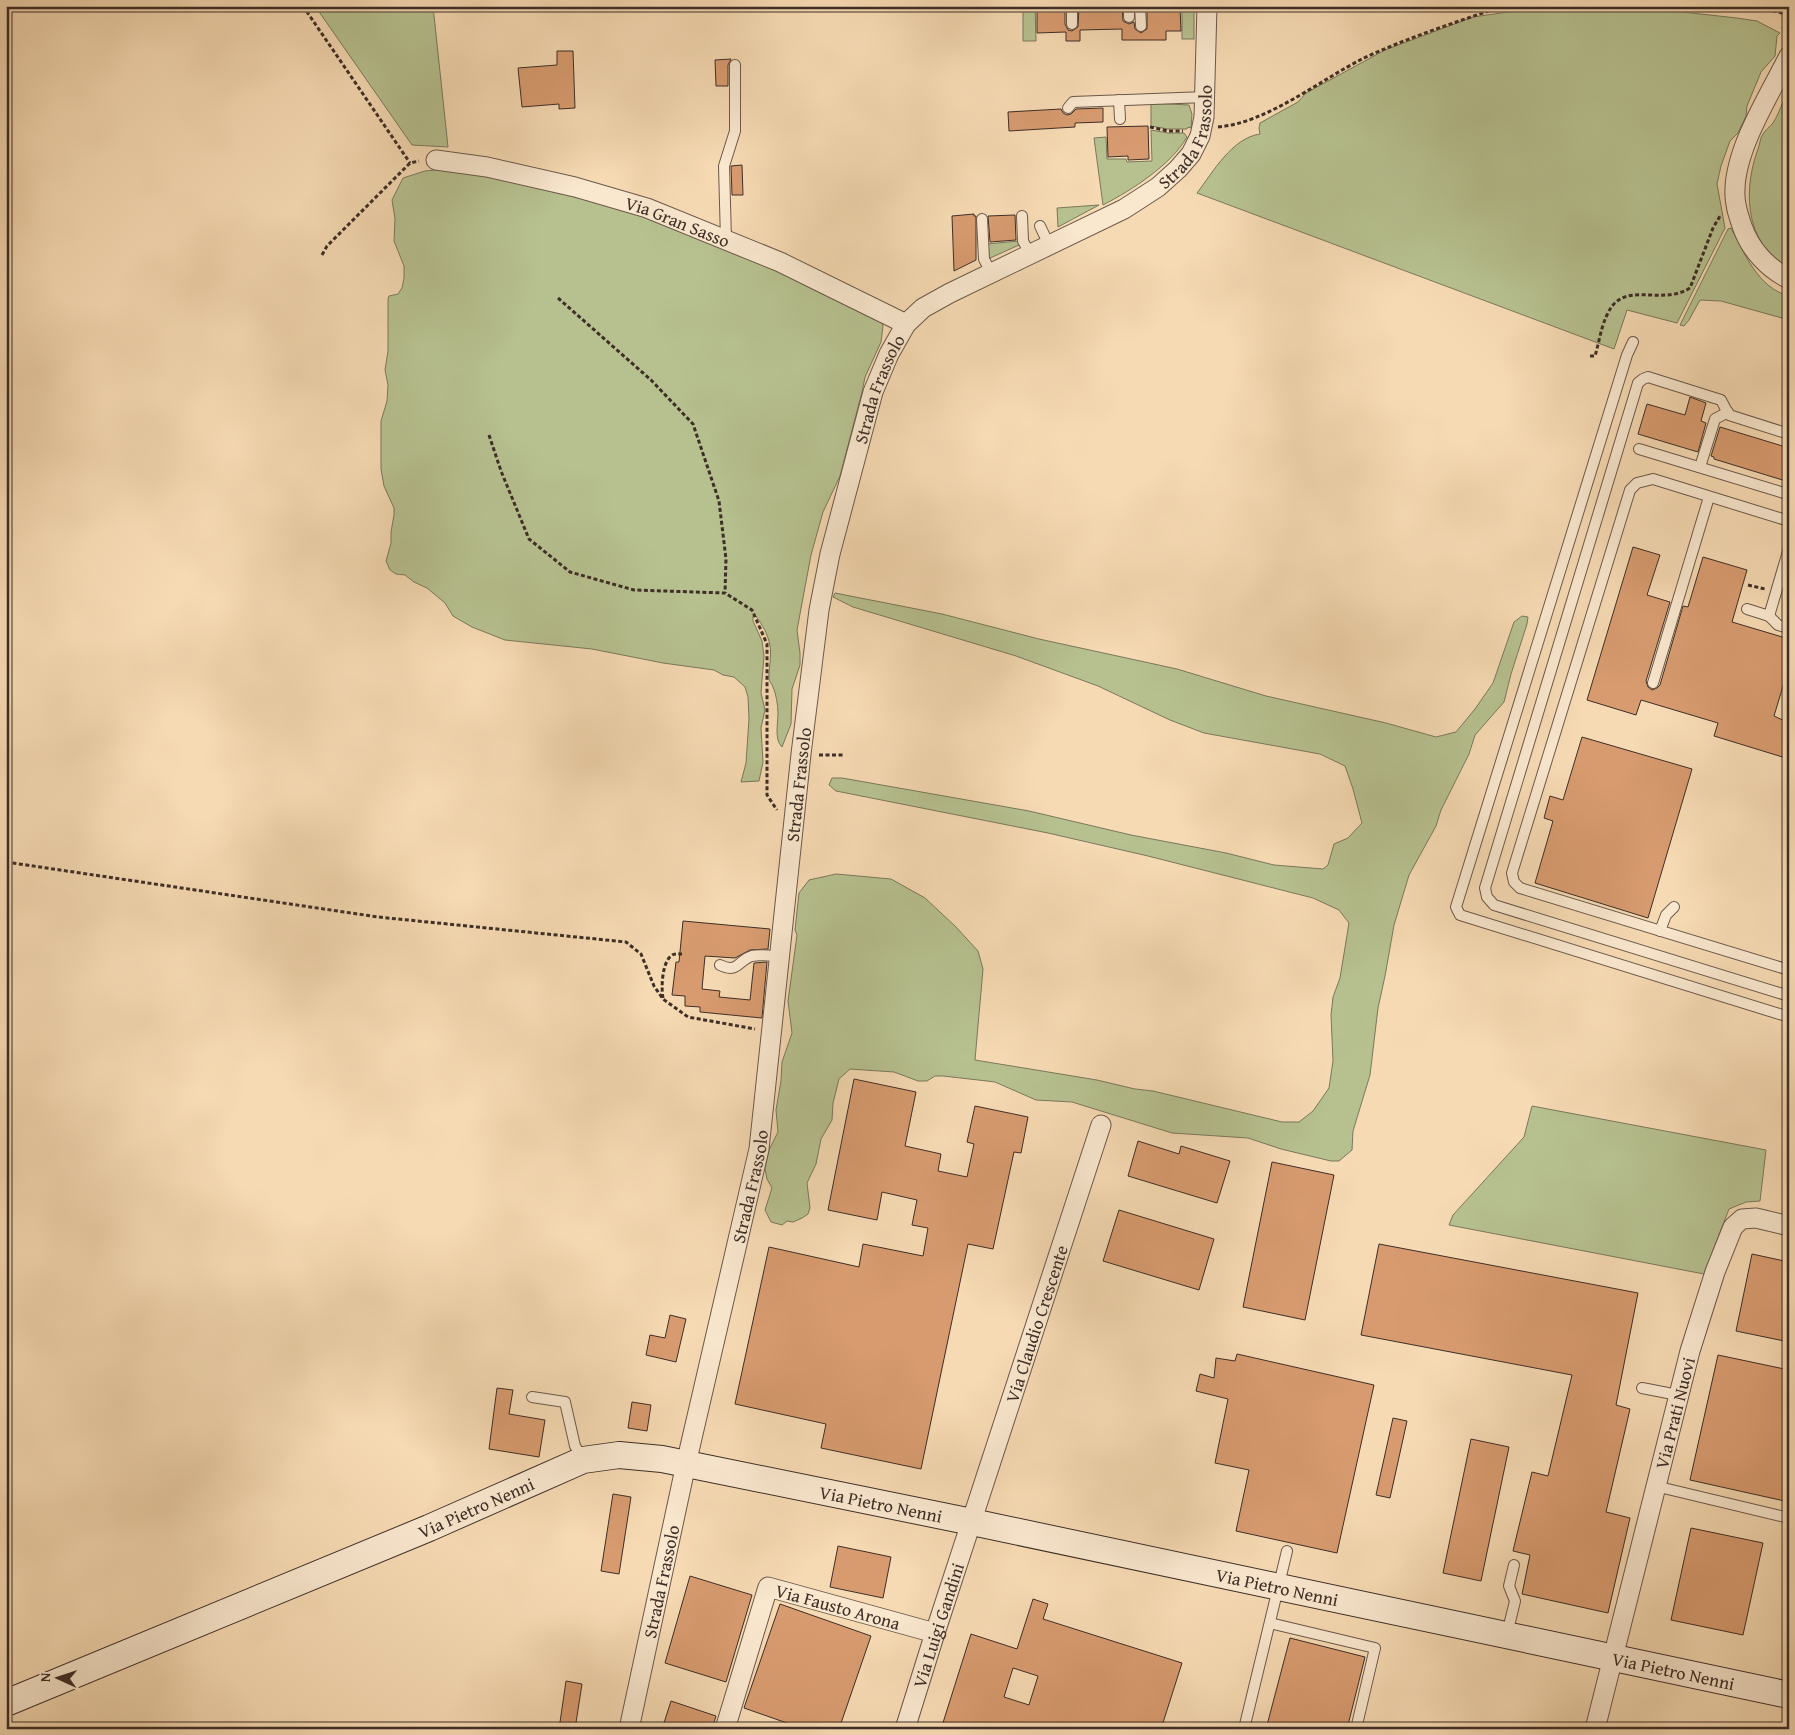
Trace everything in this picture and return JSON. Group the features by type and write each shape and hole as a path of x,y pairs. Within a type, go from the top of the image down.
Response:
{"street":[{"name":"Strada Frassolo","path":"629,1729 686,1464 759,1149 773,1032 801,754 819,610 830,554 873,392 906,324 923,308 950,293 1124,209 1158,187 1178,169 1190,154 1201,130 1206,97 1207,6"},
{"path":"1789,56 1743,148 1737,168 1735,190 1736,208 1744,233 1765,262 1789,279"},
{"name":"Via Gran Sasso","path":"436,160 487,167 575,187 647,208 780,262 906,324"},
{"name":"Via Claudio Crescente","path":"972,1522 1101,1125"},
{"name":"Via Prati Nuovi","path":"1594,1729 1678,1395 1715,1272 1733,1227 1742,1220 1756,1218 1789,1226"},
{"name":"Via Pietro Nenni","path":"6,1703 429,1528 583,1460 619,1455 662,1459 972,1522 1789,1695"},
{"name":"Via Luigi Gandini","path":"905,1729 972,1522"},
{"name":"Via Fausto Arona","path":"725,1729 768,1587 935,1634"}],"lane":[{"path":"1072,6 1072,24"},
{"path":"1129,6 1130,17"},
{"path":"1140,6 1141,26"},
{"path":"726,240 724,166 734,132 734,65"},
{"path":"1068,108 1073,102 1206,97"},
{"path":"1119,100 1120,119"},
{"path":"1022,216 1022,241 1030,254"},
{"path":"982,219 984,259 991,273"},
{"path":"1040,226 1049,245"},
{"path":"1633,342 1628,350 1456,907 1460,915 1789,1017"},
{"path":"1789,434 1729,416 1721,400 1648,378 1643,379 1638,384 1485,888 1486,897 1494,905 1789,996"},
{"path":"1700,468 1715,419 1728,412"},
{"path":"1640,449 1784,493"},
{"path":"1789,521 1653,479 1637,483 1630,490 1512,873 1514,882 1520,888 1789,970"},
{"path":"1653,683 1709,497"},
{"path":"1769,616 1789,548"},
{"path":"1747,609 1769,616 1778,625 1789,628"},
{"path":"1660,931 1666,915 1674,907"},
{"path":"720,965 726,968 734,968 754,956 780,957"},
{"path":"1642,1388 1678,1395"},
{"path":"532,1397 565,1402 575,1446 583,1460"},
{"path":"1655,1486 1789,1518"},
{"path":"1244,1729 1287,1551"},
{"path":"1507,1636 1515,1602 1509,1586 1514,1565"},
{"path":"1270,1623 1375,1648 1356,1729"}],"path":[{"path":"303,6 410,163"},
{"path":"1150,127 1168,131 1185,131 1249,121 1362,59 1391,46 1503,6"},
{"path":"1558,6 1570,8 1583,6"},
{"path":"1747,6 1779,12 1789,16"},
{"path":"322,255 326,246 410,163 436,160"},
{"path":"1590,356 1595,356 1607,314 1617,299 1639,294 1674,295 1690,288 1719,216 1736,208"},
{"path":"558,298 651,380 693,424 719,501 726,559 725,593"},
{"path":"489,435 501,471 529,539 570,572 634,590 725,593 752,610 767,644 767,795 779,812 794,822"},
{"path":"801,754 845,756"},
{"path":"6,862 378,917 626,942 641,954 654,986 663,999 688,1017 773,1032"},
{"path":"663,999 662,984 667,962 670,956 682,954"}],"green space":[{"path":"315,6 433,6 448,147 412,145"},
{"path":"1023,6 1035,6 1036,41 1023,41"},
{"path":"1182,6 1194,6 1194,39 1182,39"},
{"path":"1550,6 1597,6 1673,11 1737,18 1757,21 1780,33 1777,36 1775,56 1761,72 1747,106 1746,116 1738,133 1730,141 1721,166 1717,184 1725,228 1677,323 1627,310 1614,349 1197,193 1232,149 1250,137 1260,134 1260,123 1298,102 1306,93 1385,50 1473,17"},
{"path":"1789,84 1789,267 1774,257 1763,245 1755,230 1749,198 1753,165 1761,137 1776,119"},
{"path":"1151,103 1189,105 1192,114 1191,128 1168,129 1151,126"},
{"path":"1151,130 1184,133 1187,137 1171,157 1150,176 1103,205 1094,138 1106,137 1107,159 1126,159 1127,162 1152,161"},
{"path":"454,168 618,206 767,263 880,316 883,326 881,342 865,377 840,476 823,512 811,555 797,630 800,665 792,689 791,724 782,747 777,736 777,700 769,680 771,654 769,642 760,622 755,615 753,616 753,621 762,641 764,656 761,693 765,710 761,728 763,762 759,781 741,782 746,763 749,719 748,697 745,687 734,677 723,675 714,670 663,663 592,649 505,640 472,627 453,616 445,603 427,588 405,575 396,574 390,570 386,561 391,543 394,508 384,486 381,469 381,421 387,401 388,385 385,370 388,351 388,299 389,296 398,294 402,288 404,278 404,266 394,241 395,219 392,200 403,178 425,171"},
{"path":"1099,205 1058,227 1057,208"},
{"path":"1731,228 1747,259 1761,278 1778,292 1789,296 1789,320 1721,301 1700,300 1689,320 1684,326 1680,325 1728,229"},
{"path":"1019,241 1019,245 988,259 987,244"},
{"path":"835,593 942,614 1039,639 1177,669 1266,696 1386,723 1436,737 1456,732 1475,709 1493,683 1514,622 1522,616 1528,617 1504,702 1475,735 1469,754 1441,810 1436,826 1409,875 1394,925 1378,1008 1370,1075 1353,1131 1352,1150 1339,1161 1331,1161 1281,1149 1248,1138 1172,1133 1072,1102 1036,1100 995,1082 943,1076 935,1076 927,1081 918,1081 894,1072 850,1069 839,1079 833,1103 832,1120 821,1139 816,1164 807,1183 810,1208 808,1214 793,1222 787,1221 782,1225 771,1222 765,1210 772,1188 767,1179 765,1169 769,1150 778,1132 776,1110 782,1062 792,1033 788,1001 797,935 795,930 799,893 809,880 836,874 891,879 925,898 956,927 978,951 983,969 975,1060 1153,1091 1282,1122 1299,1122 1313,1111 1329,1088 1333,1061 1331,1015 1333,997 1340,978 1349,923 1339,910 1313,898 1148,856 1048,833 836,791 829,785 832,778 842,778 1029,811 1274,865 1323,869 1328,865 1334,844 1348,838 1362,823 1345,766 1320,754 1204,733 1170,720 1098,686 1016,656 853,607 833,597"},
{"path":"1532,1106 1766,1150 1760,1201 1746,1202 1729,1209 1704,1274 1449,1225 1453,1215 1524,1137"}],"building":[{"path":"1037,6 1065,6 1065,24 1068,30 1072,31 1078,27 1079,6 1122,6 1123,21 1129,24 1134,22 1135,29 1141,33 1147,29 1147,6 1180,6 1181,31 1166,31 1166,40 1122,40 1122,29 1080,30 1080,41 1066,41 1066,32 1037,33"},
{"path":"557,51 573,51 575,108 559,109 559,104 522,107 518,68 557,65"},
{"path":"731,59 728,65 728,86 716,86 715,60"},
{"path":"1103,108 1103,122 1075,123 1075,127 1009,131 1008,112 1061,109 1067,115 1076,109"},
{"path":"1148,126 1149,159 1128,160 1128,156 1108,157 1107,127"},
{"path":"742,165 743,195 732,195 731,166"},
{"path":"974,214 976,216 976,260 954,271 952,216"},
{"path":"1015,215 1016,240 990,242 988,216"},
{"path":"1690,397 1706,403 1701,421 1706,423 1698,452 1638,434 1647,404 1685,415"},
{"path":"1720,427 1789,448 1789,482 1714,459 1711,456"},
{"path":"1633,547 1660,555 1647,595 1670,602 1646,681 1648,687 1652,690 1660,685 1683,606 1688,607 1703,557 1747,570 1732,622 1789,639 1789,666 1774,716 1789,723 1789,759 1714,736 1718,723 1641,700 1636,715 1587,700"},
{"path":"1582,737 1692,769 1648,918 1535,883 1553,821 1544,818 1550,796 1563,800"},
{"path":"683,921 770,929 768,949 750,950 735,958 705,956 702,989 720,991 719,997 750,1000 754,963 767,962 762,1018 700,1012 700,1007 685,1006 685,996 672,995 676,962 679,962"},
{"path":"854,1079 916,1092 905,1146 941,1154 938,1171 967,1177 974,1144 967,1142 975,1106 1028,1117 1021,1153 1014,1152 993,1249 968,1244 921,1469 821,1448 826,1424 735,1404 769,1247 859,1267 863,1244 923,1256 928,1228 912,1225 917,1200 882,1192 877,1220 828,1210"},
{"path":"1138,1141 1179,1154 1181,1146 1230,1161 1217,1203 1128,1176"},
{"path":"1272,1162 1334,1175 1305,1320 1243,1307"},
{"path":"1119,1210 1214,1239 1199,1290 1103,1261"},
{"path":"1379,1244 1638,1293 1616,1405 1630,1409 1606,1512 1630,1518 1608,1613 1522,1594 1530,1555 1513,1551 1532,1472 1548,1476 1572,1375 1361,1335"},
{"path":"1752,1254 1789,1262 1789,1342 1736,1331"},
{"path":"670,1315 686,1319 676,1362 646,1355 650,1335 665,1338"},
{"path":"1237,1354 1374,1385 1337,1553 1236,1531 1249,1470 1215,1463 1228,1399 1196,1391 1200,1374 1214,1378 1216,1358 1235,1361"},
{"path":"1718,1355 1789,1370 1789,1502 1690,1480"},
{"path":"497,1388 513,1390 509,1414 545,1420 539,1457 489,1449"},
{"path":"632,1402 651,1405 647,1431 628,1428"},
{"path":"1393,1418 1407,1421 1390,1498 1376,1495"},
{"path":"1471,1439 1509,1447 1481,1581 1443,1573"},
{"path":"613,1494 631,1497 619,1574 601,1571"},
{"path":"1691,1528 1763,1543 1743,1635 1671,1620"},
{"path":"838,1546 891,1557 883,1598 830,1587"},
{"path":"690,1576 752,1595 726,1682 665,1663"},
{"path":"1033,1599 1048,1604 1043,1619 1182,1663 1161,1729 941,1729 971,1634 1017,1649","holes":["1013,1668 1038,1676 1029,1705 1004,1697"]},
{"path":"780,1604 871,1636 839,1729 804,1729 744,1708"},
{"path":"1290,1638 1365,1657 1347,1729 1266,1729"},
{"path":"566,1681 582,1684 575,1729 559,1729"},
{"path":"671,1701 716,1716 712,1729 662,1729"}]}
